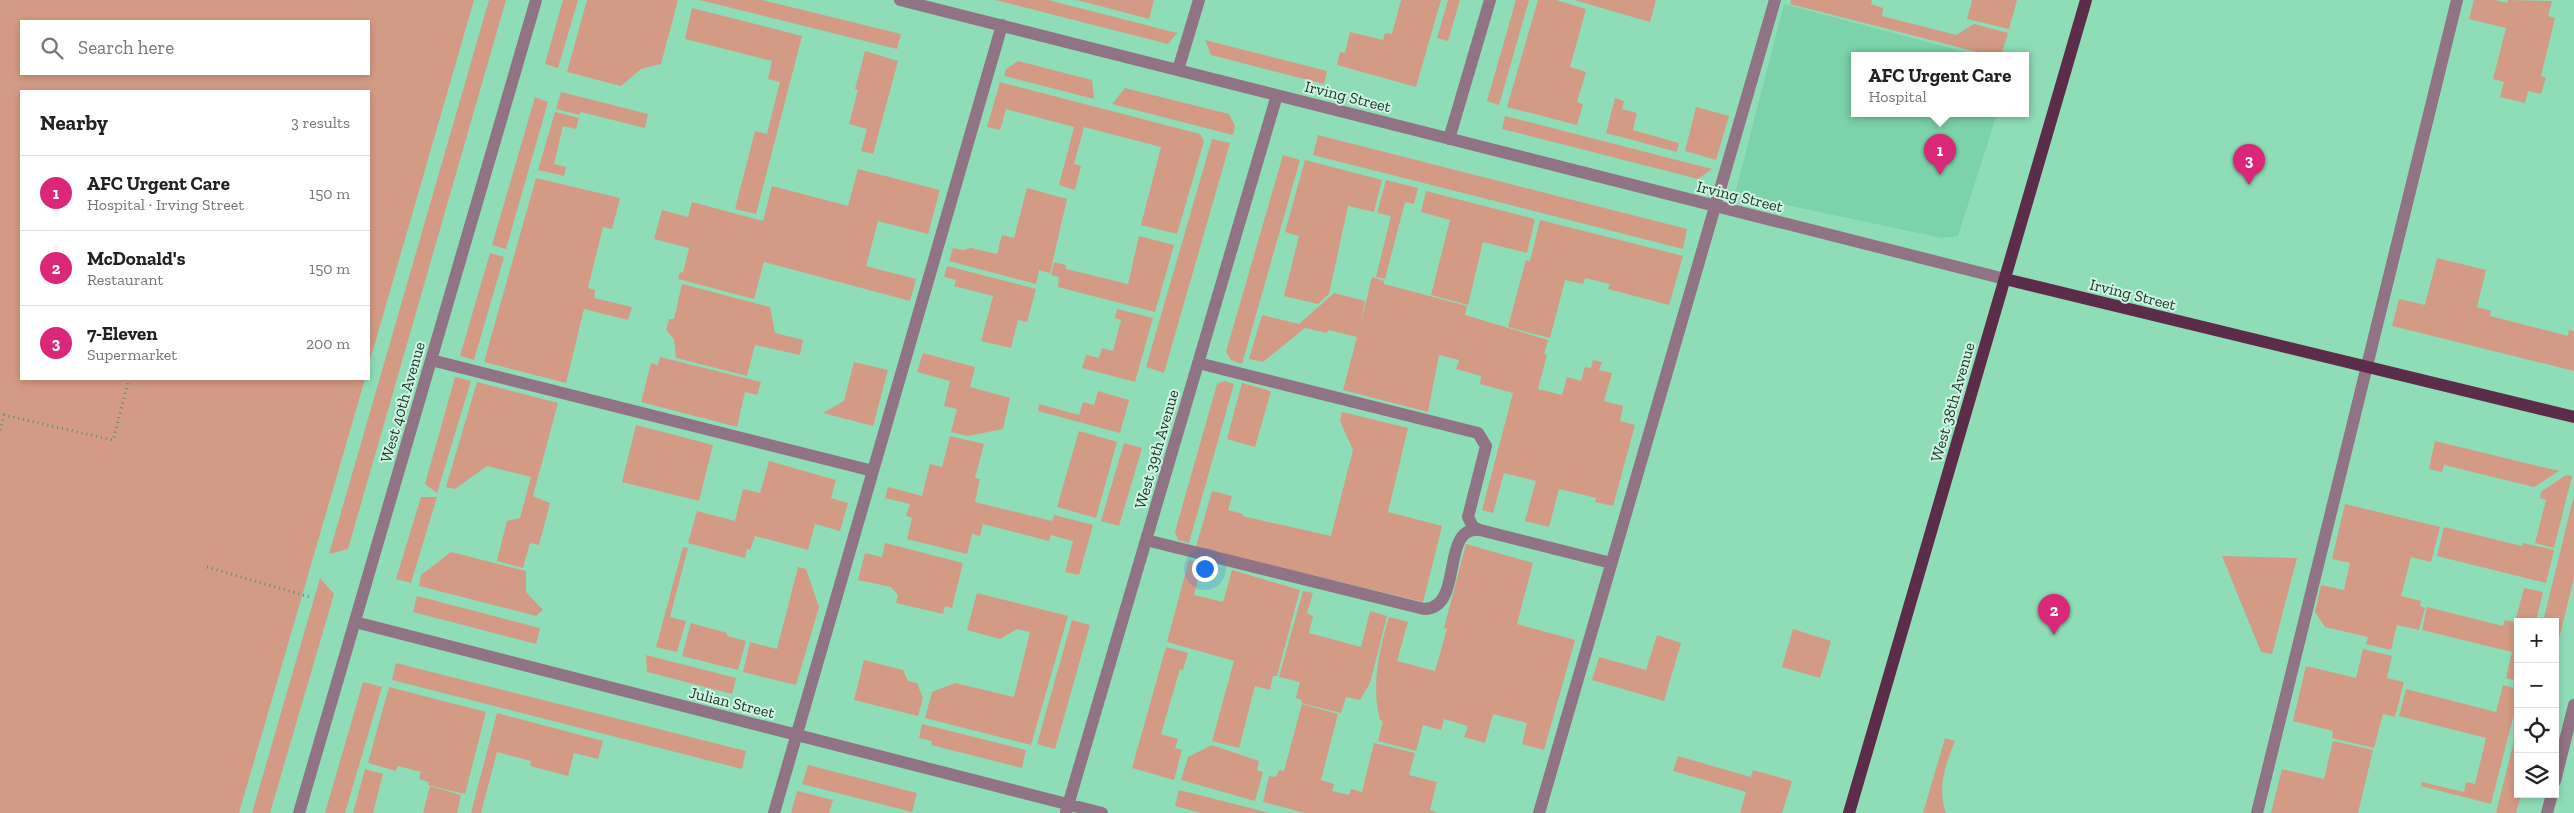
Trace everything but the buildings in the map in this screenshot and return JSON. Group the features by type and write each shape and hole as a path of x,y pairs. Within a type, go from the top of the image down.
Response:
{"main road":[{"name":"West 38th Avenue","path":"1850,813 2086,0"},
{"name":"Irving Street","path":"2005,280 2574,417"}],"street":[{"name":"West 40th Avenue","path":"299,813 536,0"},
{"name":"Irving Street","path":"900,0 915,2 1002,26 2005,280"},
{"path":"1178,70 1199,0"},
{"path":"1449,139 1490,0"},
{"path":"1539,813 1775,0"},
{"path":"2257,813 2457,0"},
{"path":"774,813 1002,26"},
{"name":"West 39th Avenue","path":"1067,809 1277,95"},
{"path":"431,360 873,471"},
{"path":"1198,363 1478,433 1486,446 1468,517 1473,526 1480,530 1611,563"},
{"path":"1146,540 1430,609 1436,607 1444,598 1460,538 1470,531 1480,530"},
{"name":"Julian Street","path":"355,622 796,735 1067,809 1102,813"},
{"path":"2559,765 2574,705"},
{"path":"2548,813 2551,798"}],"path":[{"path":"0,430 4,415 113,440 129,380"},
{"path":"207,567 310,597"}],"shaded area":[{"path":"0,0 474,0 370,361 370,90 20,90 20,380 365,380 239,813 0,813"},
{"path":"489,0 506,0 348,549 329,554"},
{"path":"563,0 578,0 558,68 545,64"},
{"path":"587,0 678,0 661,64 641,69 621,86 567,72"},
{"path":"699,0 762,0 901,34 897,49"},
{"path":"995,0 1048,0 1177,33 1168,44"},
{"path":"1077,0 1154,0 1149,19"},
{"path":"1401,0 1441,0 1416,87 1337,65 1340,52 1345,53 1350,32 1383,40 1385,33 1392,34"},
{"path":"1448,0 1460,0 1448,41 1437,38"},
{"path":"1516,0 1529,0 1499,105 1487,101"},
{"path":"1538,0 1556,0 1586,9 1570,67 1586,72 1577,102 1583,104 1577,125 1507,107"},
{"path":"1574,0 1656,0 1650,22"},
{"path":"1791,0 1872,0 1871,4 1883,8 1882,16 1956,35 1974,24 2008,33 2002,52 1977,52 1790,4"},
{"path":"1972,0 2017,0 2009,29 1967,19"},
{"path":"2474,0 2495,0 2507,3 2508,0 2552,1 2548,16 2555,18 2541,76 2546,78 2541,94 2528,91 2525,103 2500,97 2504,82 2493,79 2506,28 2469,19"},
{"path":"1784,4 1966,52 1851,52 1851,117 1996,117 1958,236 1942,238 1735,194"},
{"path":"692,8 802,36 756,214 735,209 755,131 767,134 780,82 768,79 772,61 685,39"},
{"path":"1205,40 1327,71 1324,84 1211,55"},
{"path":"865,51 898,61 873,154 861,151 867,129 849,124 858,90 855,89"},
{"path":"1018,61 1092,80 1094,99 1004,76 1006,69"},
{"path":"1000,82 1200,134 1204,141 1177,234 1141,225 1161,147 1084,127 1074,164 1081,166 1075,190 1059,185 1074,127 1006,109 1000,130 987,127"},
{"path":"1125,88 1229,114 1235,126 1233,135 1112,104"},
{"path":"561,92 648,114 645,128 581,112 579,115 556,109"},
{"path":"535,97 548,102 506,249 492,245"},
{"path":"1615,98 1624,101 1622,109 1637,113 1633,130 1679,143 1677,152 1606,133"},
{"path":"1696,107 1729,116 1716,160 1685,151"},
{"path":"555,112 579,118 576,129 563,126 554,164 566,167 564,176 538,170"},
{"path":"1505,116 1712,169 1698,179 1502,129"},
{"path":"1318,135 1687,229 1683,249 1313,155"},
{"path":"1212,139 1230,143 1164,373 1146,367"},
{"path":"1283,155 1300,160 1242,364 1231,360 1226,352"},
{"path":"1305,160 1382,180 1374,212 1348,206 1329,294 1318,304 1284,296 1299,236 1285,232"},
{"path":"858,169 940,190 928,234 878,221 866,266 916,279 910,301 764,262 754,299 678,279 680,272 683,273 689,248 654,239 662,210 688,217 692,202 763,221 772,186 848,206"},
{"path":"536,178 620,198 612,229 603,227 588,288 595,290 594,298 632,307 628,320 584,309 566,383 484,362"},
{"path":"1386,180 1418,188 1414,204 1405,202 1385,279 1376,277 1391,216 1377,213"},
{"path":"1027,188 1067,199 1050,273 1039,270 1036,284 949,261 953,248 963,250 971,248 997,254 1002,235 1014,238"},
{"path":"1426,191 1535,219 1527,253 1483,242 1468,305 1431,295 1450,220 1421,212"},
{"path":"1540,220 1683,256 1669,305 1608,289 1610,284 1585,278 1583,284 1565,280 1550,338 1508,327 1526,260 1530,261"},
{"path":"1139,236 1174,245 1155,312 1058,287 1059,277 1051,275 1054,262 1066,265 1066,269 1128,284"},
{"path":"490,253 504,257 474,360 460,356"},
{"path":"2437,258 2486,270 2477,307 2491,311 2490,316 2568,336 2569,330 2574,331 2574,371 2392,326 2399,299 2425,305"},
{"path":"947,266 1036,289 1027,322 1018,320 1011,348 981,341 993,296 954,286 956,280 944,277"},
{"path":"1372,277 1384,281 1384,284 1467,306 1465,315 1548,340 1544,354 1547,355 1538,389 1562,395 1567,377 1581,381 1585,367 1591,368 1593,360 1602,362 1599,370 1612,373 1604,401 1623,406 1620,421 1635,425 1613,506 1595,502 1596,498 1559,489 1549,527 1525,521 1536,481 1504,473 1493,513 1482,510 1513,393 1480,384 1481,376 1456,369 1459,360 1439,355 1428,412 1343,390 1357,337 1328,330 1327,333 1305,328 1263,362 1249,359 1262,315 1299,324 1334,293 1365,301 1361,322"},
{"path":"682,284 770,307 775,333 803,340 800,355 755,345 747,376 676,358 674,339 666,330 669,319 674,319"},
{"path":"1117,309 1153,318 1135,382 1082,368 1086,355 1099,358 1102,348 1113,351 1121,320 1115,318"},
{"path":"923,353 975,367 970,387 1010,398 1003,429 968,436 951,432 957,409 944,406 950,381 917,372"},
{"path":"660,357 761,382 757,395 745,392 737,427 641,402 651,363 658,365"},
{"path":"854,362 888,370 873,426 823,413 844,401"},
{"path":"455,377 471,381 437,493 425,484"},
{"path":"1225,381 1234,384 1189,543 1178,540 1175,532 1217,384"},
{"path":"477,382 558,403 533,496 550,503 539,545 530,543 523,568 497,561 507,521 520,518 531,477 487,466 455,489 446,487"},
{"path":"1242,383 1271,391 1255,447 1227,439"},
{"path":"1098,391 1129,400 1120,433 1038,411 1039,404 1079,415 1083,402 1094,405"},
{"path":"1342,412 1408,428 1388,512 1442,526 1423,602 1196,547 1212,491 1232,496 1228,510 1243,514 1242,516 1331,536 1353,450 1340,421"},
{"path":"636,425 713,445 699,501 622,482"},
{"path":"1079,431 1117,442 1096,518 1057,507"},
{"path":"950,436 984,444 975,478 980,479 975,502 1052,521 1054,515 1093,525 1079,575 1065,572 1073,541 1051,535 1049,541 983,524 980,536 972,534 967,554 907,539 912,518 906,516 910,504 885,498 888,487 922,496 930,464 942,467"},
{"path":"2435,441 2559,471 2534,487 2444,465 2442,472 2429,469"},
{"path":"1124,443 1142,448 1119,526 1101,521"},
{"path":"769,461 836,480 831,498 848,503 840,531 815,524 808,550 755,536 750,550 747,549 745,558 688,543 697,511 735,521 743,489 760,493"},
{"path":"2566,475 2572,476 2554,548 2535,543 2546,500 2540,498 2541,492"},
{"path":"2574,495 2574,578 2559,639 2559,618 2544,618"},
{"path":"421,497 437,497 411,583 396,579"},
{"path":"2345,504 2440,527 2431,562 2411,557 2401,596 2421,601 2420,606 2425,608 2419,630 2397,625 2391,650 2366,644 2368,637 2325,627 2315,612 2321,585 2344,590 2350,563 2332,559"},
{"path":"2444,527 2522,546 2523,543 2554,550 2546,583 2437,556"},
{"path":"885,543 963,563 952,608 945,606 943,614 896,603 898,595 891,587 858,580 865,553 882,557"},
{"path":"1466,544 1533,563 1517,624 1575,640 1544,750 1522,744 1527,723 1493,714 1485,743 1464,737 1468,726 1444,719 1441,730 1423,725 1416,751 1378,741 1383,721 1380,720 1377,707 1377,668 1389,617 1408,622 1397,661 1435,671 1447,629 1444,628"},
{"path":"683,547 688,548 670,617 686,621 677,652 656,647"},
{"path":"451,552 526,571 526,592 543,610 536,616 419,586 421,575"},
{"path":"2222,556 2297,558 2272,654 2261,652"},
{"path":"1189,560 1202,564 1194,595 1223,602 1232,570 1300,590 1277,676 1273,676 1270,690 1255,686 1239,748 1212,741 1234,661 1167,642"},
{"path":"798,567 806,569 819,607 796,685 743,672 750,642 777,649"},
{"path":"320,578 334,594 270,813 252,813"},
{"path":"2524,588 2543,592 2537,618 2516,618"},
{"path":"1303,591 1313,593 1307,613 1313,616 1309,633 1361,647 1370,611 1387,616 1370,683 1360,700 1346,697 1341,713 1301,703 1302,700 1296,698 1300,682 1279,677"},
{"path":"977,593 1068,616 1031,745 925,718 932,692 955,683 1014,697 1030,632 1017,629 1000,639 967,630"},
{"path":"417,596 540,628 536,644 413,612"},
{"path":"2427,607 2503,626 2505,620 2514,622 2514,680 2506,678 2512,652 2422,630"},
{"path":"1072,620 1090,625 1055,749 1037,744"},
{"path":"691,623 727,633 727,636 746,641 738,670 682,656"},
{"path":"1793,629 1831,641 1820,678 1782,667"},
{"path":"1657,635 1681,643 1664,701 1592,680 1599,657 1646,670"},
{"path":"1166,647 1188,653 1183,670 1180,669 1161,734 1178,739 1175,748 1182,750 1174,780 1132,768"},
{"path":"2363,649 2392,656 2387,678 2404,682 2395,717 2383,714 2374,748 2332,738 2333,731 2293,721 2306,666 2356,678"},
{"path":"646,655 736,678 732,694 647,672"},
{"path":"864,660 903,670 908,681 917,683 923,698 918,716 854,700"},
{"path":"396,663 746,751 742,769 392,680"},
{"path":"363,682 382,687 345,813 325,813"},
{"path":"2503,685 2514,688 2514,714 2491,804 2421,786 2422,782 2464,792 2466,782 2475,784 2486,738 2399,716 2406,689 2496,712"},
{"path":"389,687 486,712 465,794 428,785 429,782 419,779 421,772 398,766 396,771 368,763"},
{"path":"1302,704 1338,714 1321,780 1334,784 1332,791 1349,795 1351,789 1362,792 1374,743 1415,753 1409,775 1437,782 1430,810 1438,813 1305,813 1263,802 1269,776 1276,777 1279,770 1284,771"},
{"path":"497,713 603,741 598,759 574,753 568,776 530,766 531,761 497,752 481,813 471,813"},
{"path":"922,724 1026,750 1022,768 931,745 932,741 919,738"},
{"path":"1945,738 1955,741 1945,768 1942,785 1943,803 1946,813 1923,813"},
{"path":"2333,741 2373,750 2358,813 2271,813 2282,769 2324,779"},
{"path":"2514,741 2514,798 2520,798 2516,813 2496,813"},
{"path":"1212,745 1259,761 1257,770 1263,772 1255,801 1181,780 1188,757"},
{"path":"1678,756 1751,777 1753,770 1792,781 1782,813 1740,813 1746,792 1673,771"},
{"path":"808,765 917,793 912,812 802,784"},
{"path":"365,769 383,774 373,813 353,813"},
{"path":"430,786 461,795 457,813 423,813"},
{"path":"1179,790 1270,813 1201,813 1175,806"},
{"path":"797,791 833,800 829,813 791,813"}],"place":[{"name":"AFC Urgent Care","path":"1940,175"},
{"name":"7-Eleven","path":"2249,185"},
{"name":"McDonald's","path":"2054,635"}]}
